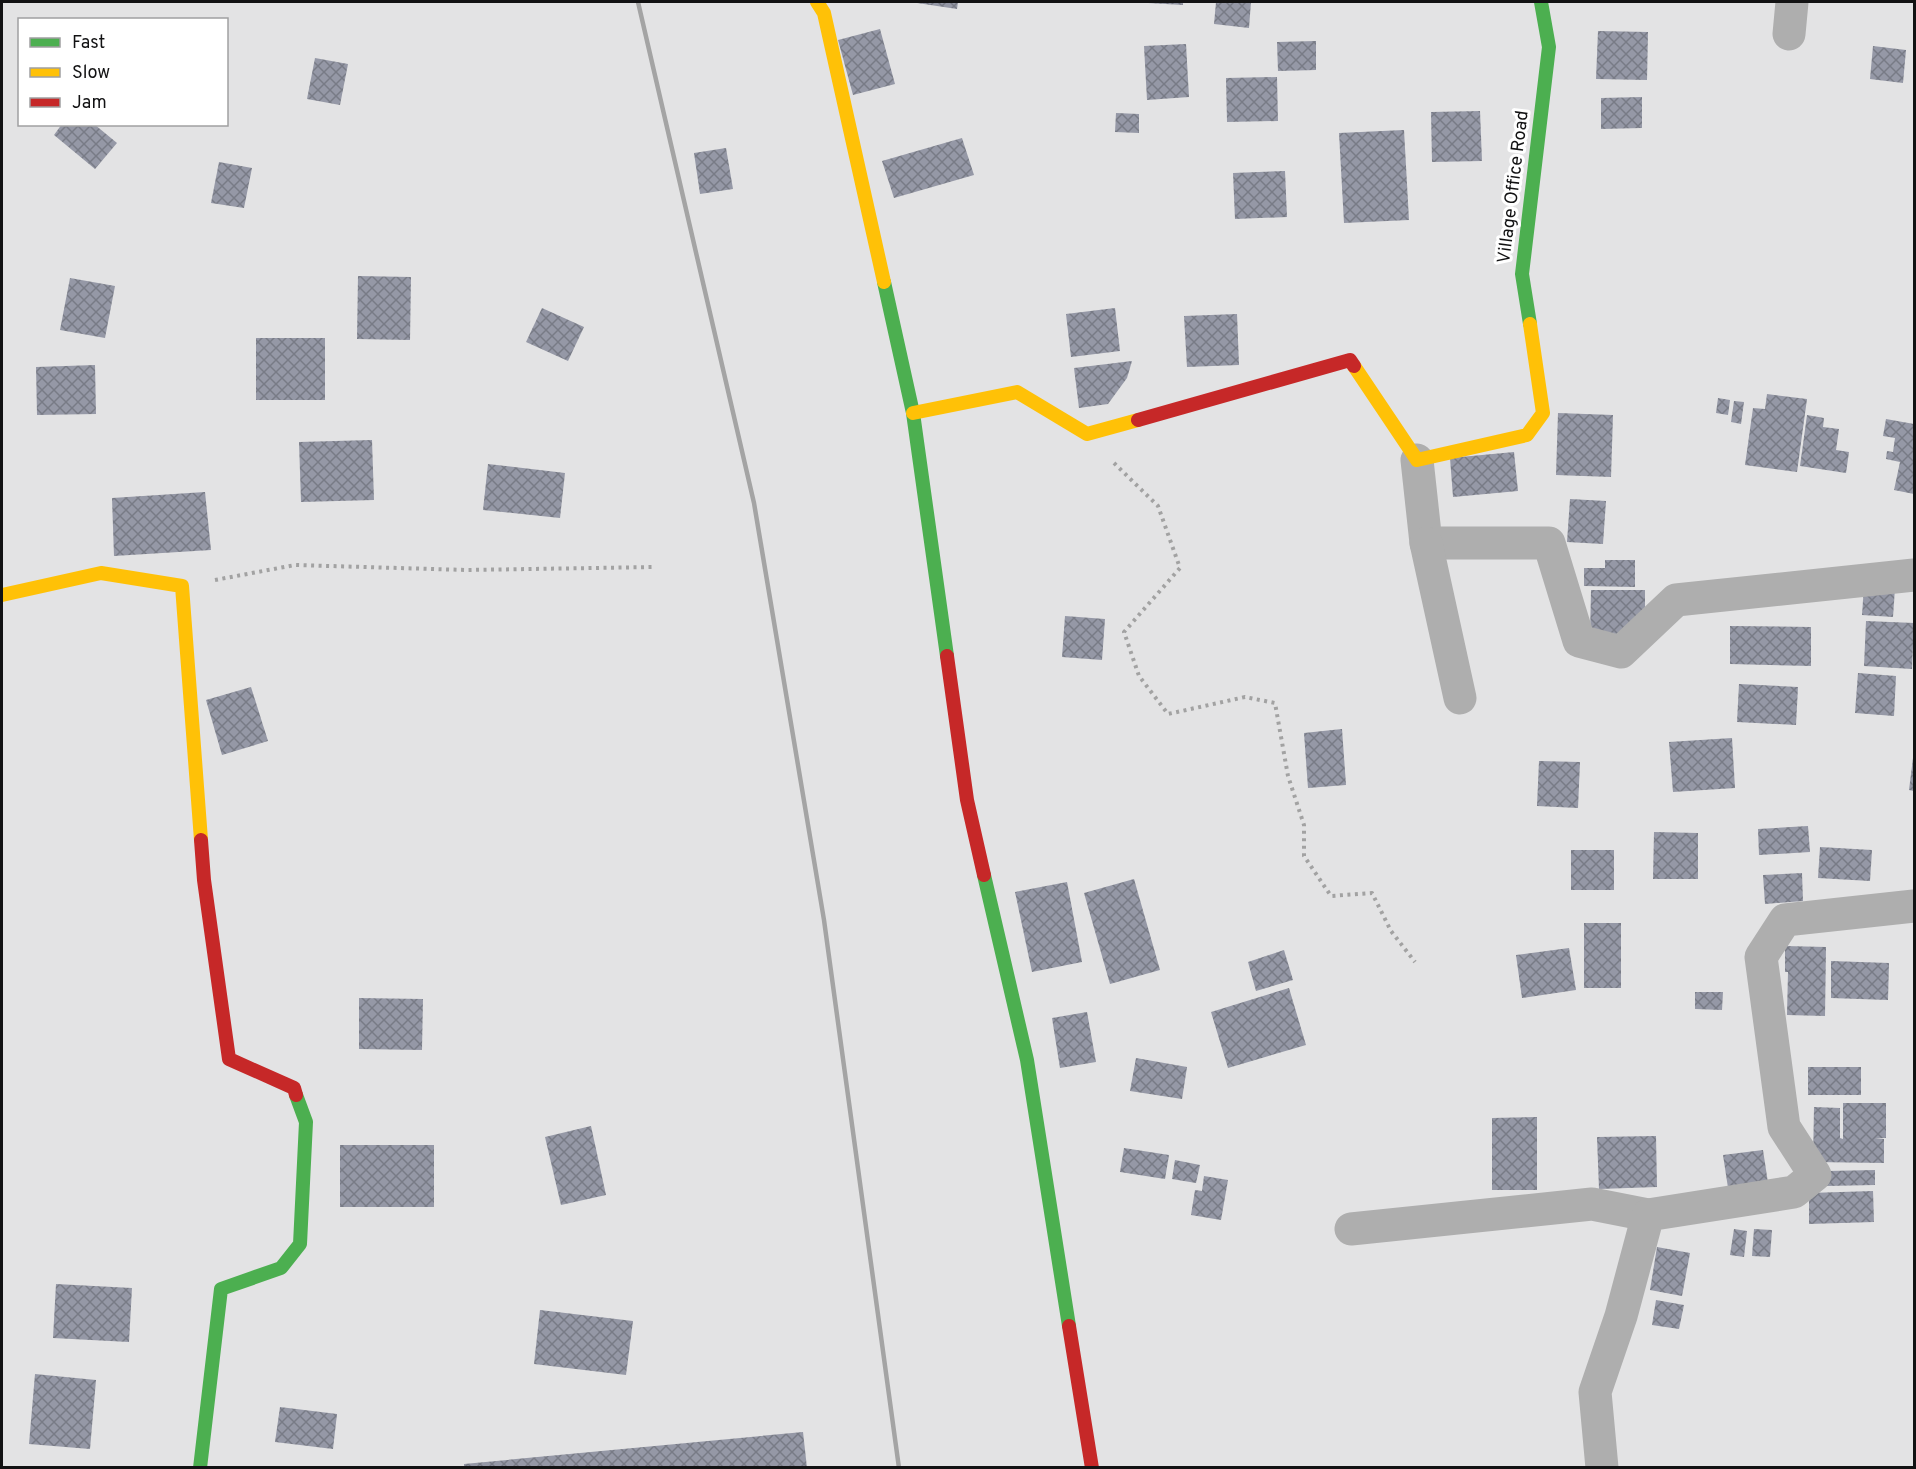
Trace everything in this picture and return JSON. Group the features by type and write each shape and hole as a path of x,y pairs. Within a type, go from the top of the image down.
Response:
{"street":[{"path":"817,2 824,13 913,413 967,800 1026,1060 1092,1467"},
{"name":"Village Office Road","path":"1417,460 1527,435 1543,413 1522,274 1549,47 1541,2"},
{"path":"1789,34 1792,2"},
{"path":"913,413 1017,392 1087,434 1350,360 1417,460 1426,543 1460,698"},
{"path":"1426,543 1549,543 1579,641 1621,652 1676,600 1914,575"},
{"path":"2,594 100,573 182,586 204,880 229,1059 294,1088 306,1122 300,1244 281,1268 221,1289 200,1467"},
{"path":"1350,1229 1592,1204 1648,1215 1794,1192 1815,1175 1784,1127 1761,957 1785,921 1914,906"},
{"path":"1602,1467 1595,1392 1621,1316 1648,1215"}],"path":[{"path":"1087,434 1158,506 1180,568 1124,632 1139,676 1168,714 1245,697 1275,704 1288,776 1304,825 1304,856 1331,896 1372,893 1391,931 1415,962"},
{"path":"182,586 296,565 467,570 656,567"}],"building":[{"path":"917,2 958,2 957,9"},
{"path":"1183,2 1183,5 1148,3"},
{"path":"1216,2 1251,2 1249,28 1214,24"},
{"path":"880,29 895,84 853,95 838,40"},
{"path":"1598,31 1648,32 1647,80 1596,79"},
{"path":"1316,41 1316,70 1278,71 1277,42"},
{"path":"1186,44 1189,97 1147,100 1144,46"},
{"path":"1873,46 1906,50 1903,83 1870,79"},
{"path":"315,58 348,64 340,105 307,99"},
{"path":"1277,77 1278,121 1227,122 1226,78"},
{"path":"1642,97 1642,128 1601,129 1601,98"},
{"path":"1480,111 1482,161 1432,162 1431,112"},
{"path":"1116,113 1139,114 1139,133 1115,132"},
{"path":"61,126 96,126 117,143 95,169 54,135"},
{"path":"1404,130 1409,220 1344,223 1339,133"},
{"path":"962,138 974,175 894,198 882,161"},
{"path":"726,148 733,189 700,194 694,153"},
{"path":"219,162 252,168 244,208 211,203"},
{"path":"1285,171 1287,217 1235,219 1233,173"},
{"path":"358,276 411,277 410,340 357,339"},
{"path":"70,278 115,286 105,338 60,330"},
{"path":"542,308 584,327 568,361 526,342"},
{"path":"1115,308 1120,351 1071,357 1066,314"},
{"path":"1237,314 1239,365 1187,367 1184,316"},
{"path":"256,338 325,338 325,400 256,400"},
{"path":"1132,361 1127,378 1108,404 1079,408 1074,368"},
{"path":"95,365 96,414 37,415 36,367"},
{"path":"1767,394 1807,399 1797,472 1745,465 1753,408 1765,409"},
{"path":"1718,398 1730,400 1728,415 1716,413"},
{"path":"1734,401 1744,402 1741,424 1731,422"},
{"path":"1558,413 1613,415 1611,477 1556,475"},
{"path":"1807,415 1824,418 1823,427 1839,429 1836,450 1849,452 1846,473 1800,466"},
{"path":"1886,419 1914,424 1914,494 1894,490 1900,462 1886,459 1887,451 1893,452 1895,438 1883,436"},
{"path":"372,440 374,500 301,502 299,442"},
{"path":"1514,452 1518,491 1453,497 1450,458"},
{"path":"488,464 565,473 560,518 483,510"},
{"path":"205,492 211,550 114,556 112,498"},
{"path":"1570,499 1606,501 1603,544 1567,542"},
{"path":"1605,560 1635,560 1635,587 1584,586 1584,568 1605,568"},
{"path":"1864,586 1895,588 1893,617 1862,615"},
{"path":"1591,590 1645,590 1645,620 1636,637 1590,637"},
{"path":"1065,616 1105,619 1102,660 1062,657"},
{"path":"1866,621 1914,623 1912,669 1864,666"},
{"path":"1730,626 1811,627 1811,666 1730,664"},
{"path":"1858,673 1896,676 1894,716 1855,713"},
{"path":"1739,684 1798,687 1796,725 1737,722"},
{"path":"251,687 268,741 222,755 206,700"},
{"path":"1342,729 1346,785 1308,788 1304,733"},
{"path":"1732,738 1735,788 1673,792 1669,742"},
{"path":"1914,758 1914,791 1909,790"},
{"path":"1539,761 1580,762 1578,808 1537,806"},
{"path":"1808,826 1810,852 1759,855 1758,829"},
{"path":"1654,832 1698,833 1698,879 1653,879"},
{"path":"1820,847 1872,850 1870,881 1818,878"},
{"path":"1571,850 1614,850 1614,890 1571,890"},
{"path":"1802,873 1803,901 1765,904 1763,875"},
{"path":"1134,879 1160,970 1110,984 1084,893"},
{"path":"1067,882 1082,962 1032,972 1015,892"},
{"path":"1584,923 1621,923 1621,988 1584,988"},
{"path":"1785,946 1826,947 1825,1016 1787,1015 1788,972 1785,972"},
{"path":"1569,948 1576,990 1522,998 1516,955"},
{"path":"1284,950 1293,980 1256,991 1248,962"},
{"path":"1831,961 1889,963 1888,1000 1831,998"},
{"path":"1289,988 1306,1045 1228,1068 1211,1012"},
{"path":"1695,992 1723,992 1722,1010 1695,1009"},
{"path":"359,998 423,999 422,1050 359,1049"},
{"path":"1087,1012 1096,1062 1060,1068 1052,1018"},
{"path":"1136,1058 1187,1067 1182,1099 1130,1091"},
{"path":"1808,1067 1861,1067 1861,1095 1808,1095"},
{"path":"1843,1103 1886,1103 1886,1138 1875,1138 1884,1139 1884,1163 1813,1162 1814,1107 1840,1108 1840,1138 1843,1139"},
{"path":"1537,1117 1537,1190 1492,1190 1492,1118"},
{"path":"591,1126 606,1195 561,1205 545,1137"},
{"path":"1656,1136 1657,1187 1599,1189 1597,1137"},
{"path":"340,1145 434,1145 434,1207 340,1207"},
{"path":"1124,1148 1169,1155 1165,1179 1120,1172"},
{"path":"1763,1150 1770,1196 1730,1201 1723,1155"},
{"path":"1175,1160 1200,1165 1196,1183 1172,1179"},
{"path":"1875,1170 1875,1185 1827,1186 1827,1171"},
{"path":"1204,1176 1228,1180 1221,1220 1191,1215 1195,1190 1202,1191"},
{"path":"1873,1191 1874,1222 1809,1224 1809,1193"},
{"path":"1734,1229 1747,1231 1744,1257 1730,1255"},
{"path":"1754,1229 1772,1230 1770,1257 1752,1256"},
{"path":"1657,1247 1690,1253 1682,1296 1650,1290"},
{"path":"56,1284 132,1288 129,1342 53,1338"},
{"path":"1656,1300 1684,1305 1679,1329 1652,1325"},
{"path":"540,1310 633,1321 626,1375 534,1364"},
{"path":"35,1374 96,1380 90,1449 29,1444"},
{"path":"280,1407 337,1414 333,1449 275,1442"},
{"path":"803,1432 807,1468 464,1468 464,1464"}],"railway":[{"path":"638,2 754,503 824,920 899,1468"}],"traffic: fast":[{"path":"1530,324 1522,274 1549,47 1541,2"},
{"path":"884,282 913,413 947,656"},
{"path":"984,875 1027,1060 1069,1326"},
{"path":"200,1468 221,1289 281,1268 300,1244 306,1122 296,1095"}],"traffic: slow":[{"path":"817,2 824,13 884,282"},
{"path":"1354,366 1417,460 1527,435 1543,413 1530,324"},
{"path":"913,413 1017,392 1087,434 1138,420"},
{"path":"2,595 101,573 182,586 201,840"}],"traffic: jam":[{"path":"1138,420 1350,360 1354,366"},
{"path":"947,656 967,800 984,875"},
{"path":"201,840 204,880 229,1059 294,1088 296,1095"},
{"path":"1069,1326 1092,1468"}]}
